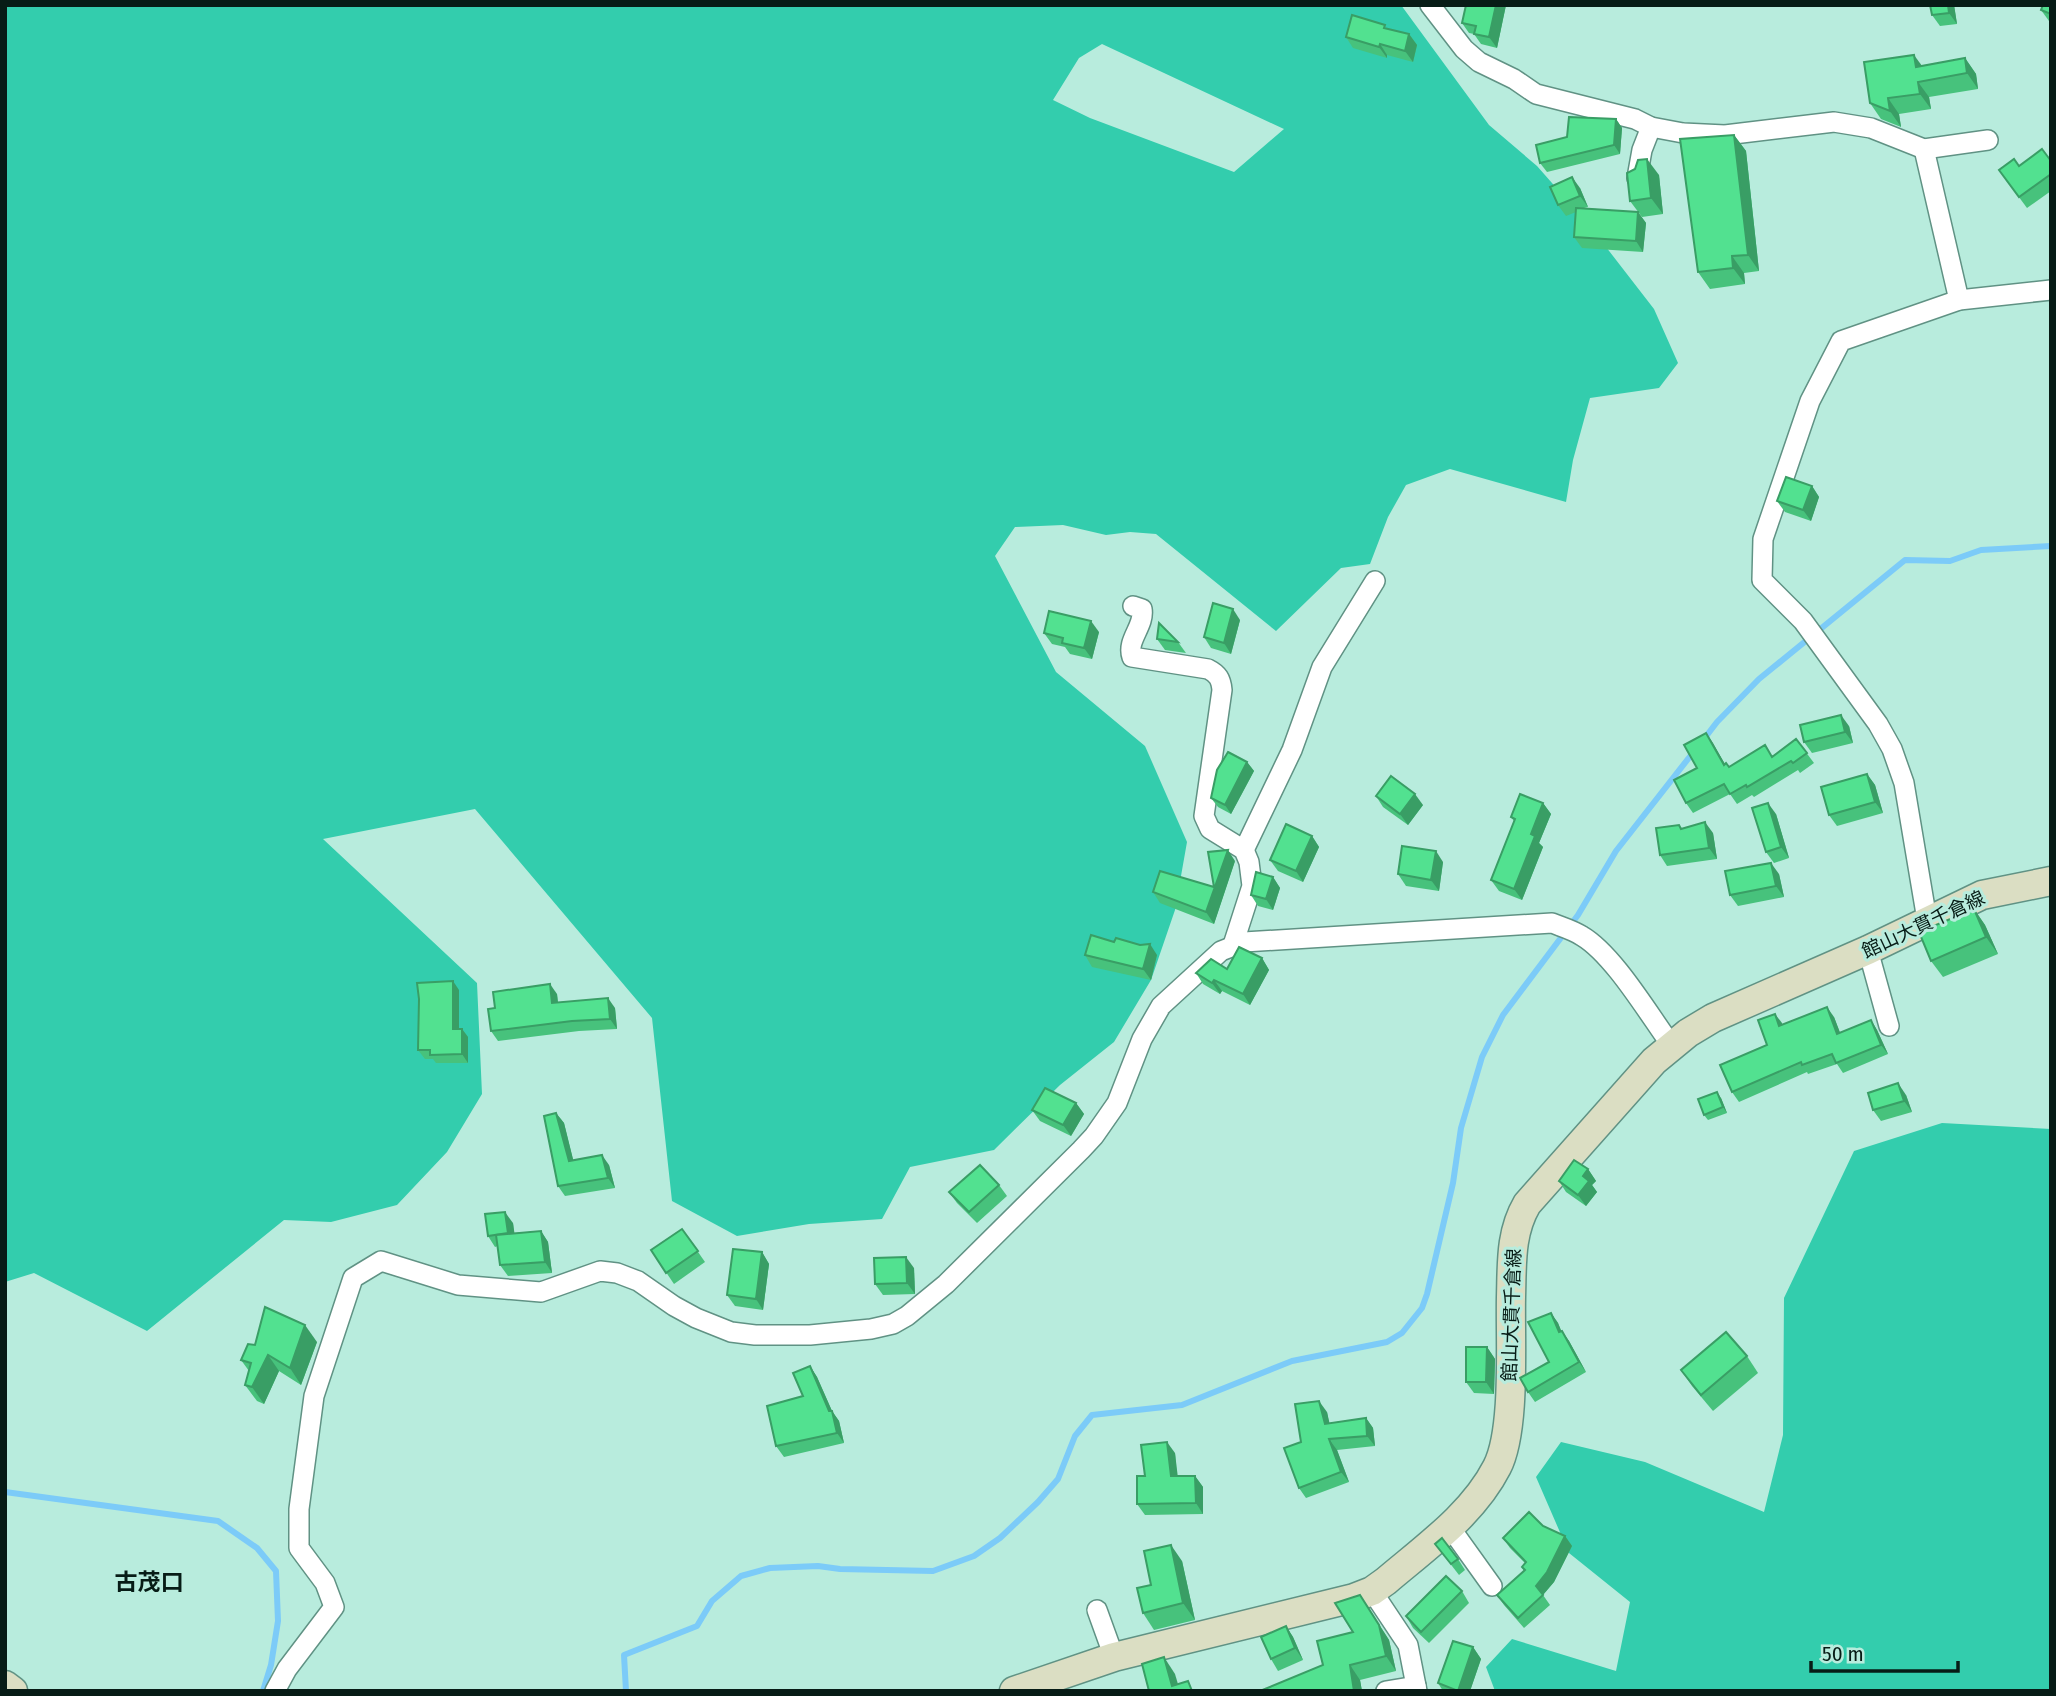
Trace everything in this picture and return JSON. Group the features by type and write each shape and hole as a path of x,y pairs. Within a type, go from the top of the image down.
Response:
{"main road":[{"name":"館山大貫千倉線","path":"1014,1691 1114,1657 1354,1598 1372,1591 1449,1526 1481,1492 1499,1465 1509,1424 1512,1250 1518,1219 1527,1204 1654,1061 1713,1018 1868,950 1982,895 2051,881"},
{"path":"5,1685 13,1691"}],"street":[{"path":"1430,5 1464,49 1479,62 1536,93 1635,119 1651,127 1725,135 1833,122 1871,128 1924,149 1988,140"},
{"path":"1637,178 1642,150 1651,127"},
{"path":"1924,149 1959,300"},
{"path":"1927,920 1904,783 1892,749 1878,723 1803,621 1762,580 1763,539 1810,401 1841,341 1959,300 2051,290"},
{"path":"1244,850 1292,750 1322,667 1375,581"},
{"path":"1133,606 1142,609 1143,616 1129,650 1132,657 1208,669 1217,673 1221,680 1222,690 1204,816 1210,829 1244,850 1249,862 1252,886 1233,945"},
{"path":"275,1691 287,1669 334,1607 325,1583 299,1548 299,1509 314,1396 353,1278 381,1261 458,1285 541,1292 600,1271 617,1273 638,1281 696,1318 732,1332 755,1335 810,1335 893,1324 946,1284 1094,1136 1117,1103 1142,1039 1161,1006 1221,951 1244,942 1552,923 1582,936 1612,963 1672,1046"},
{"path":"1868,950 1889,1026"},
{"path":"1449,1526 1492,1586"},
{"path":"1372,1591 1408,1645 1417,1688 1386,1691"},
{"path":"1097,1610 1114,1657"}],"green space":[{"path":"5,5 1401,5 1489,125 1537,166 1589,225 1654,309 1678,363 1659,388 1590,398 1573,460 1566,502 1450,469 1406,485 1388,517 1370,564 1341,568 1276,631 1156,534 1130,532 1106,535 1063,525 1015,527 995,556 1056,672 1145,746 1187,842 1175,910 1151,980 1114,1042 1060,1085 994,1150 910,1167 882,1219 809,1224 737,1236 672,1201 652,1018 475,809 323,839 477,983 482,1094 447,1152 397,1205 331,1222 284,1220 147,1331 34,1273 5,1282","holes":["1102,44 1284,129 1234,172 1090,118 1053,100 1079,58"]},
{"path":"1942,1123 2051,1129 2051,1691 1495,1691 1486,1667 1512,1639 1616,1671 1630,1602 1569,1553 1536,1477 1561,1442 1645,1462 1764,1512 1783,1435 1784,1298 1854,1151"}],"building":[{"path":"1466,5 1496,5 1489,37 1474,34 1476,26 1462,23"},
{"path":"1930,5 1948,5 1949,13 1932,15"},
{"path":"2043,5 2051,5 2051,14 2041,10"},
{"path":"1352,15 1385,25 1384,28 1409,34 1405,51 1380,44 1379,47 1346,37"},
{"path":"1914,55 1916,67 1965,58 1967,73 1918,82 1920,94 1888,98 1890,111 1870,103 1864,62"},
{"path":"1569,117 1616,119 1614,145 1540,163 1536,145 1567,137"},
{"path":"1734,135 1748,255 1732,256 1733,268 1698,272 1680,139"},
{"path":"2042,149 2051,161 2051,174 2019,197 1999,170 2014,159 2019,166"},
{"path":"1647,159 1651,198 1630,201 1627,173 1635,169 1638,160"},
{"path":"1572,177 1580,196 1558,205 1550,187"},
{"path":"1576,208 1638,212 1636,241 1574,237"},
{"path":"1786,477 1812,486 1803,510 1777,501"},
{"path":"1213,603 1233,609 1224,643 1204,637"},
{"path":"1049,611 1091,621 1084,648 1062,643 1063,638 1044,633"},
{"path":"1159,623 1178,642 1157,639"},
{"path":"1841,715 1845,732 1804,742 1800,725"},
{"path":"1706,733 1724,765 1726,763 1729,767 1765,745 1772,757 1796,739 1807,753 1747,787 1746,785 1730,794 1724,784 1686,803 1674,780 1697,768 1684,745"},
{"path":"1228,752 1247,762 1225,805 1211,798 1217,770"},
{"path":"1867,774 1875,802 1829,815 1821,787"},
{"path":"1391,776 1415,794 1400,814 1376,796"},
{"path":"1520,794 1543,803 1531,834 1535,836 1514,889 1491,880 1515,819 1511,817"},
{"path":"1768,803 1781,847 1766,852 1752,808"},
{"path":"1705,822 1709,848 1660,855 1656,828 1679,825 1681,829"},
{"path":"1286,824 1312,836 1296,871 1270,860"},
{"path":"1402,846 1436,851 1431,880 1398,874"},
{"path":"1228,850 1206,912 1153,892 1160,871 1214,887 1208,852"},
{"path":"1771,863 1776,886 1730,895 1725,871"},
{"path":"1256,872 1273,877 1266,899 1251,895"},
{"path":"1974,909 1986,937 1931,961 1919,932"},
{"path":"1091,935 1114,942 1116,938 1140,945 1150,944 1143,969 1085,955"},
{"path":"1239,947 1262,958 1243,994 1214,980 1212,983 1196,973 1211,959 1227,969"},
{"path":"453,981 453,1029 462,1029 462,1054 430,1055 430,1050 418,1050 417,983"},
{"path":"550,984 552,1003 608,998 610,1019 491,1031 488,1009 495,1008 493,992"},
{"path":"1827,1007 1837,1034 1871,1020 1881,1045 1836,1063 1832,1054 1802,1065 1801,1062 1732,1092 1720,1065 1767,1045 1758,1020 1775,1014 1779,1026"},
{"path":"1898,1083 1904,1101 1873,1110 1868,1093"},
{"path":"1045,1088 1076,1103 1063,1125 1032,1110"},
{"path":"1717,1092 1723,1107 1704,1115 1698,1099"},
{"path":"556,1113 569,1161 602,1155 608,1178 558,1186 544,1116"},
{"path":"1574,1160 1588,1169 1583,1176 1589,1181 1578,1195 1559,1181"},
{"path":"980,1165 999,1185 969,1212 949,1192"},
{"path":"505,1212 508,1233 488,1236 485,1214"},
{"path":"682,1229 698,1251 666,1273 651,1250"},
{"path":"541,1231 545,1262 500,1265 496,1235"},
{"path":"733,1249 762,1252 756,1299 727,1295"},
{"path":"906,1257 907,1283 875,1284 874,1258"},
{"path":"265,1307 305,1325 290,1368 268,1355 252,1387 245,1385 251,1363 241,1360 248,1344 255,1345"},
{"path":"1551,1313 1559,1332 1562,1331 1579,1362 1528,1392 1520,1378 1549,1362 1528,1322"},
{"path":"1726,1332 1747,1356 1701,1395 1681,1370"},
{"path":"1466,1347 1487,1347 1486,1382 1466,1382"},
{"path":"810,1366 829,1411 832,1411 837,1433 776,1446 767,1406 803,1396 793,1373"},
{"path":"1319,1401 1325,1424 1366,1418 1367,1436 1329,1439 1341,1472 1299,1488 1284,1448 1301,1442 1295,1404"},
{"path":"1167,1442 1171,1476 1195,1476 1196,1503 1137,1504 1137,1476 1145,1476 1141,1445"},
{"path":"1529,1512 1543,1526 1565,1536 1547,1572 1536,1586 1543,1595 1518,1618 1497,1595 1525,1570 1522,1567 1526,1562 1503,1538"},
{"path":"1442,1538 1458,1559 1451,1564 1435,1544"},
{"path":"1171,1545 1183,1603 1143,1613 1137,1588 1151,1585 1144,1551"},
{"path":"1446,1576 1462,1591 1421,1632 1406,1616"},
{"path":"1360,1595 1379,1625 1386,1656 1350,1665 1354,1691 1260,1691 1323,1665 1317,1641 1353,1632 1335,1603"},
{"path":"1286,1626 1295,1648 1271,1659 1261,1637"},
{"path":"1453,1641 1473,1647 1458,1691 1438,1683"},
{"path":"1164,1657 1172,1686 1188,1681 1192,1691 1149,1691 1142,1664"}],"waterway":[{"path":"1704,739 1759,679 1905,560 1950,561 1981,550 2051,546"},
{"path":"626,1691 624,1655 697,1626 712,1601 741,1576 770,1568 818,1566 933,1571 974,1556 1000,1538 1058,1479 1075,1436 1092,1415 1182,1405 1292,1361 1387,1342 1402,1333 1422,1308 1427,1294 1453,1183 1461,1128 1482,1057 1503,1015 1578,915 1616,851 1695,750"},
{"path":"5,1492 218,1521 257,1548 276,1571 278,1621 271,1665 263,1691"}],"district":[{"name":"古茂口","path":"149,1582"}]}
